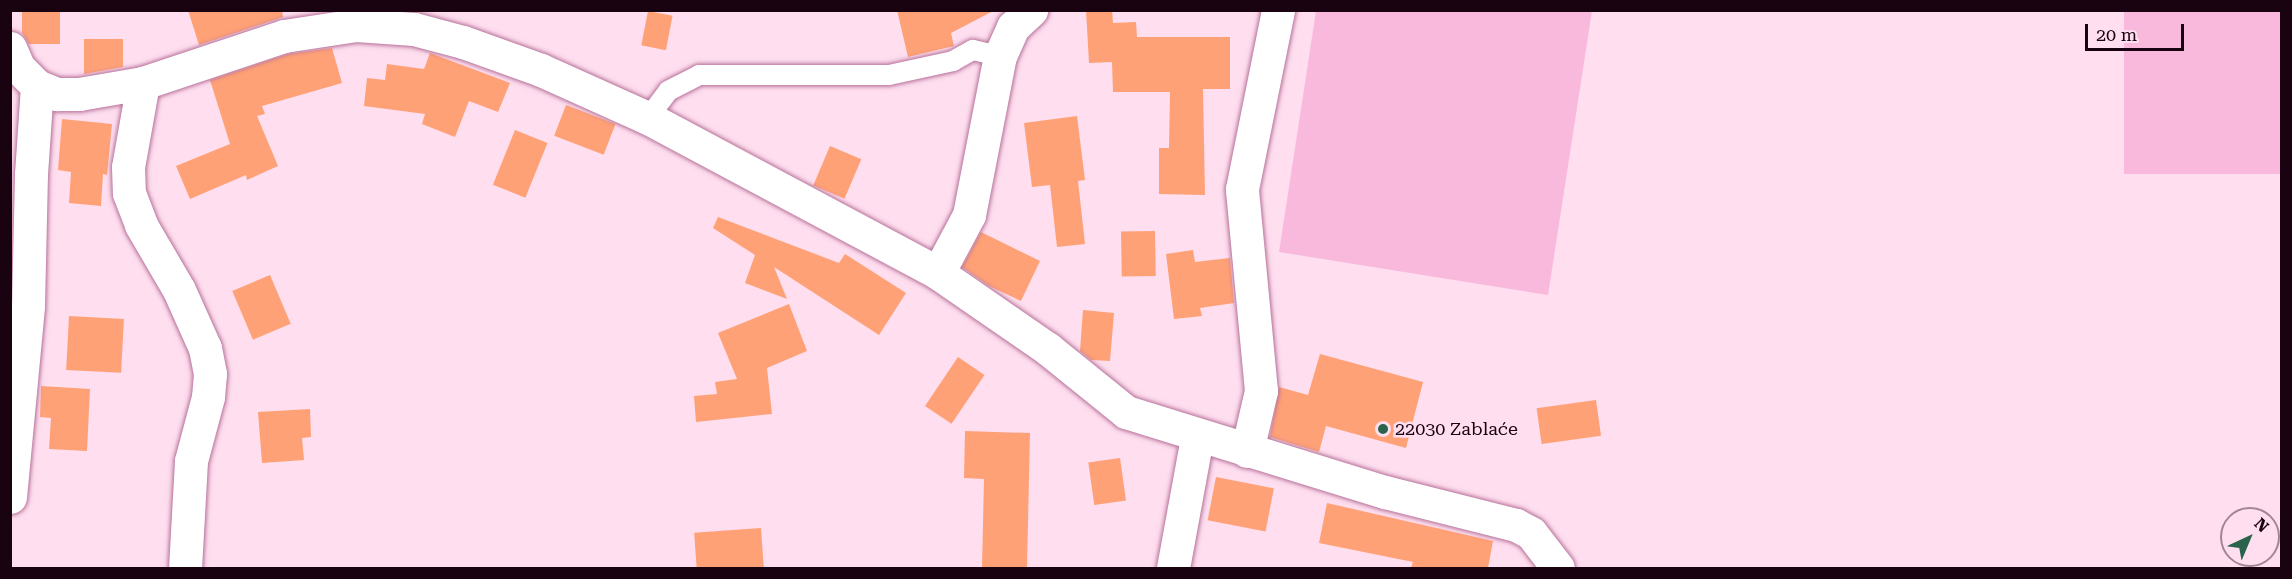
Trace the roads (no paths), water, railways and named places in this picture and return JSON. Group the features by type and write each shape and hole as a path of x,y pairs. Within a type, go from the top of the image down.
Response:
{"street":[{"path":"938,273 969,215 1000,56 1012,27 1031,10"},
{"path":"1247,451 1261,391 1242,189 1278,10"},
{"path":"10,48 20,68 37,86 57,94 79,94 143,82 284,36 356,24 414,29 463,42 541,70 648,118 938,273 1048,349 1126,412 1197,436 1385,492 1516,525 1531,533 1558,568"},
{"path":"143,82 128,167 129,193 141,225 179,290 205,348 210,374 208,397 190,461 185,568"},
{"path":"10,497 28,306 31,174 37,86"},
{"path":"1173,568 1197,436"}],"lane":[{"path":"648,118 668,91 699,75 889,75 953,61 974,50 1000,56"}],"place":[{"name":"22030 Zablaće","path":"1383,429"}]}
